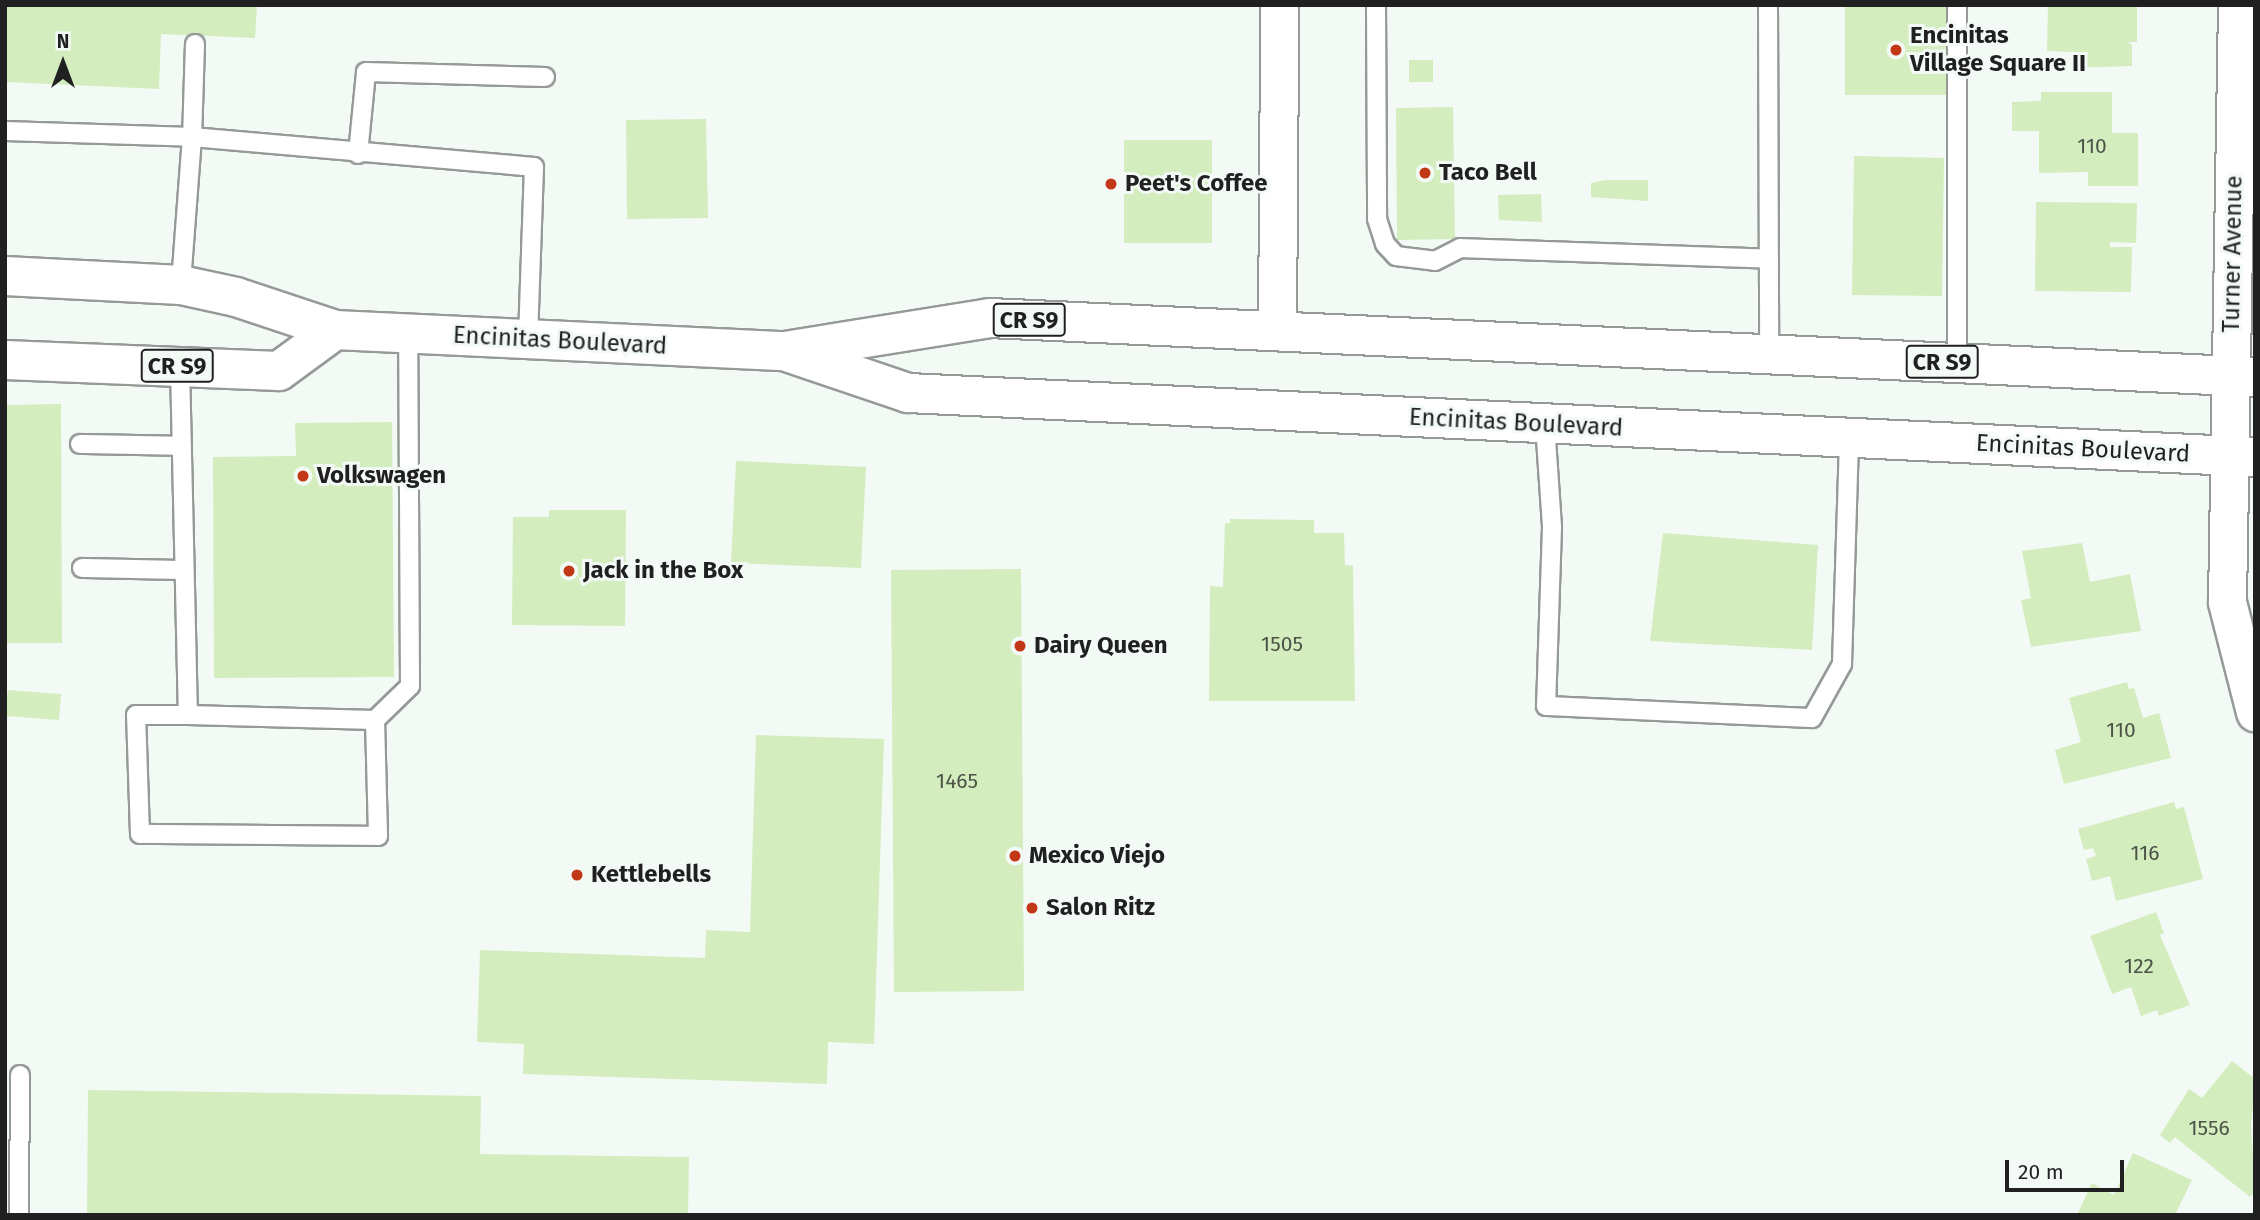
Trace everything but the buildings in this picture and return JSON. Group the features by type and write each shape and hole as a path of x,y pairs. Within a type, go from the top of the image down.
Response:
{"main road":[{"name":"Encinitas Boulevard","path":"5,276 181,285 236,297 335,330 785,351 990,318 2243,376"},
{"name":"CR S9","path":"5,360 279,371 335,330"},
{"name":"Encinitas Boulevard","path":"785,351 908,393 2243,456"}],"street":[{"path":"1276,331 1279,5"},
{"name":"Turner Avenue","path":"2237,5 2243,456 2227,602 2255,712"}],"lane":[{"path":"1376,5 1377,219 1385,244 1396,256 1417,262 1435,261 1460,247 1769,260"},
{"path":"1768,5 1769,353"},
{"path":"1957,5 1957,363"},
{"path":"181,285 192,137 195,44"},
{"path":"358,154 366,72 545,78"},
{"path":"5,131 192,137 358,154 534,167 528,338"},
{"path":"375,720 378,836 140,834 136,715 375,720 411,686 408,334"},
{"path":"180,366 188,715"},
{"path":"1545,424 1552,527 1546,706 1812,718 1842,664 1849,438"},
{"path":"80,444 181,446"},
{"path":"82,568 184,570"},
{"path":"19,1215 20,1075"}],"place":[{"name":"Encinitas Village Square II","path":"1896,50"},
{"name":"Taco Bell","path":"1425,173"},
{"name":"Peet's Coffee","path":"1111,184"},
{"name":"Volkswagen","path":"303,476"},
{"name":"Jack in the Box","path":"569,571"},
{"name":"Dairy Queen","path":"1020,646"},
{"name":"Mexico Viejo","path":"1015,856"},
{"name":"Kettlebells","path":"577,875"},
{"name":"Salon Ritz","path":"1032,908"}]}
